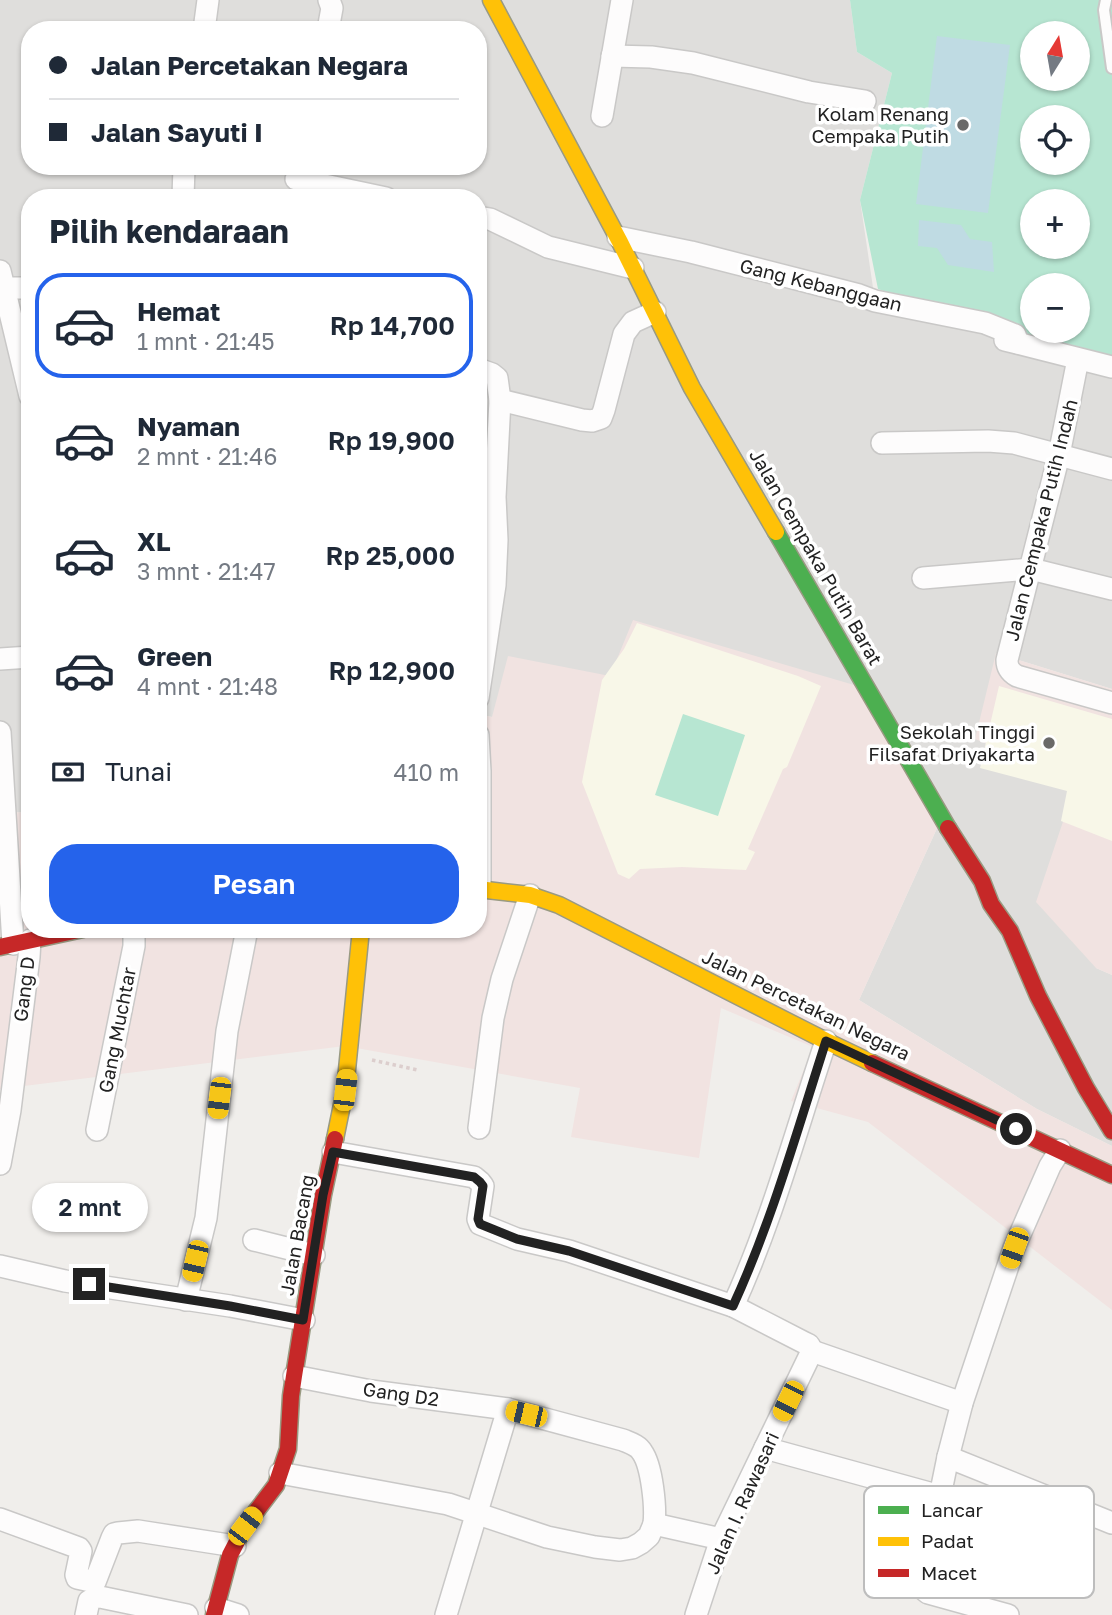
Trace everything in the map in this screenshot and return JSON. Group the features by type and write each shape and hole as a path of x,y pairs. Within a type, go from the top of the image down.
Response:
{"street":[{"path":"205,21 208,0"},
{"path":"330,0 332,8 330,21"},
{"name":"Jalan Cempaka Putih Barat","path":"491,0 618,237 692,388 958,845 982,881 991,904 1010,931 1038,996 1086,1088 1112,1130"},
{"path":"602,116 622,0"},
{"path":"612,57 651,57 693,63 809,92 865,101"},
{"path":"296,181 338,189"},
{"path":"487,218 548,247 633,268"},
{"name":"Gang Kebanggaan","path":"618,237 691,252 875,301 985,323 1015,335 1018,343"},
{"path":"21,285 2,279 8,331 21,369"},
{"path":"500,400 582,420 601,418 624,334 633,323 655,312"},
{"path":"932,322 1112,367"},
{"name":"Jalan Cempaka Putih Indah","path":"1078,359 1059,454 1007,660 1009,670 1017,677 1112,703"},
{"path":"487,372 497,378 500,400 495,497 495,585 487,638"},
{"path":"882,443 1014,443 1112,469"},
{"path":"923,578 1031,569 1112,589"},
{"path":"0,659 21,658"},
{"name":"Gang D","path":"0,732 14,943 29,957 10,1110 0,1164"},
{"name":"Jalan Percetakan Negara","path":"487,890 530,895 559,905 826,1041 1112,1175"},
{"path":"478,1128 496,1005 530,895"},
{"path":"14,943 39,938"},
{"name":"Gang Muchtar","path":"97,1130 134,938"},
{"path":"186,1300 206,1218 227,1031 245,938"},
{"name":"Jalan Bacang","path":"215,1612 230,1555 245,1526 276,1485 288,1449 291,1395 323,1195 345,1090 360,938"},
{"path":"733,1306 752,1265 826,1041"},
{"path":"942,1486 962,1403 1014,1248 1050,1166 1060,1150"},
{"path":"333,1152 474,1177 483,1186 478,1219 480,1224 517,1239 569,1251 733,1306 803,1342 812,1351 962,1403"},
{"path":"254,1240 314,1255"},
{"path":"0,1266 65,1281 303,1320"},
{"name":"Jalan I. Rawasari","path":"696,1615 721,1539 812,1351"},
{"name":"Gang D2","path":"295,1376 371,1391 508,1409 623,1440 642,1451 649,1472 654,1524"},
{"path":"446,1615 508,1409"},
{"path":"765,1448 904,1486"},
{"path":"948,1457 1020,1486"},
{"path":"281,1473 448,1504 564,1542 620,1550 632,1548 649,1536 654,1524 721,1539"},
{"path":"1094,1516 1112,1523"},
{"path":"0,1519 79,1548 81,1551 76,1576 90,1599"},
{"path":"90,1599 114,1534 138,1531 235,1546"},
{"path":"90,1599 100,1597 187,1615"},
{"path":"946,1607 1008,1615"},
{"path":"215,1612 238,1615"}],"lane":[{"path":"1106,0 1104,10 1112,68"}],"path":[{"path":"349,1055 418,1070"}],"shaded area":[{"path":"0,0 850,0 857,52 892,73 860,200 875,301 1020,340 1020,343 1033,343 1112,364 1112,689 996,653 1077,780 1096,968 1112,975 1112,1146 1037,1109 859,1000 938,826 611,676 492,717 487,716 487,189 21,189 21,812 0,813"},
{"path":"633,620 861,687 938,826 859,1000 1037,1109 1112,1146 1112,1310 868,1122 791,1101 813,1047 721,1008 699,1158 571,1137 580,1088 345,1046 0,1089 0,813 21,812 21,938 487,938 487,716 492,717 508,656 610,676"},
{"path":"637,623 821,686 748,849 755,852 746,870 682,867 640,869 629,879 618,874 582,782 602,680 624,649"},
{"path":"996,653 1112,689 1112,975 1096,968 1036,902 1077,780 975,739"},
{"name":"Sekolah Tinggi Filsafat Driyakarta","path":"999,686 1112,719 1112,841 1061,821 1067,791 980,768"}],"green space":[{"path":"850,0 1112,0 1112,363 1037,343 1090,343 1090,273 1020,273 1020,339 878,289 860,200 892,73 857,52"},
{"path":"683,714 745,735 718,816 655,795"}],"water":[{"name":"Kolam Renang Cempaka Putih","path":"937,36 1010,45 988,213 916,204"},
{"path":"919,220 961,225 970,239 992,242 994,272 948,265 937,248 918,246"}],"traffic: fast":[{"path":"776,532 948,828"}],"traffic: slow":[{"path":"491,0 620,242 692,388 776,532"},
{"path":"487,890 530,895 559,905 872,1063"},
{"path":"335,1139 345,1090 360,938"}],"traffic: jam":[{"path":"948,828 982,881 991,904 1010,931 1038,996 1086,1088 1112,1131"},
{"path":"0,947 42,938"},
{"path":"872,1063 1112,1175"},
{"path":"214,1615 230,1555 245,1526 276,1485 288,1449 294,1376 323,1195 335,1139"}],"place":[{"name":"Kolam Renang Cempaka Putih","path":"963,125"},
{"name":"Sekolah Tinggi Filsafat Driyakarta","path":"1049,743"}],"route":[{"path":"89,1284 303,1320 323,1195 333,1152 474,1177 483,1186 478,1219 480,1224 517,1239 569,1251 733,1306 752,1265 795,1142 826,1041 1016,1129"}]}
